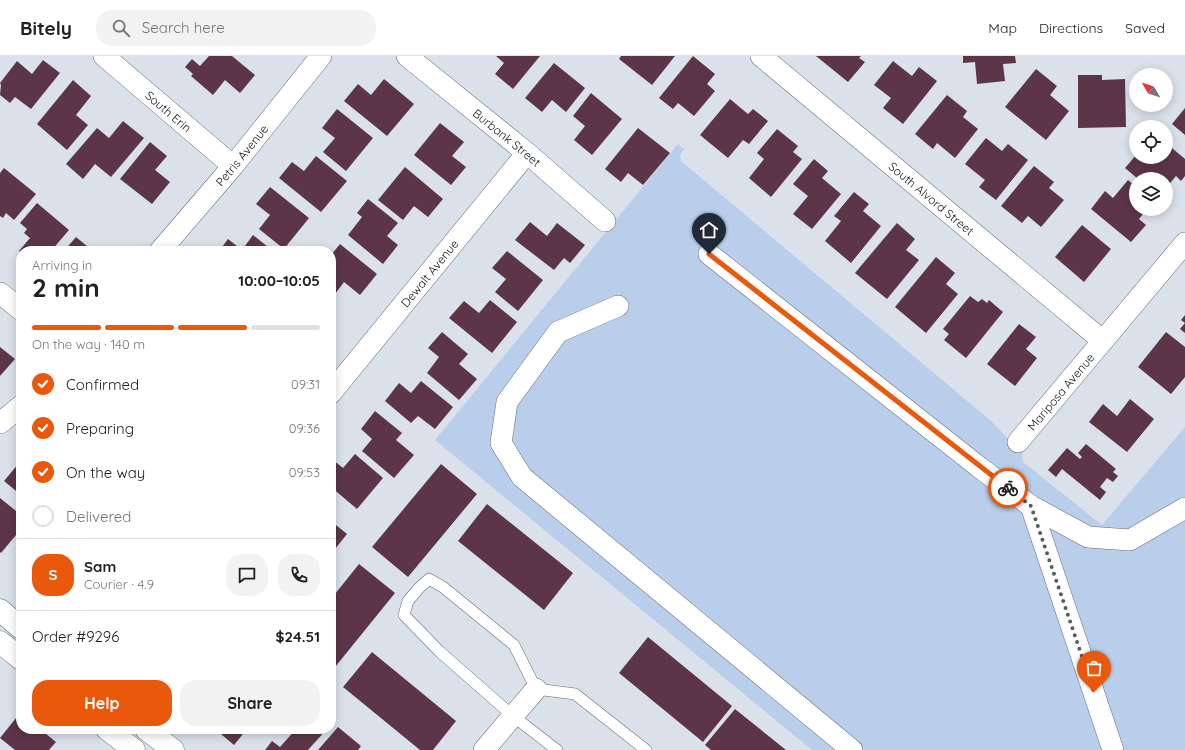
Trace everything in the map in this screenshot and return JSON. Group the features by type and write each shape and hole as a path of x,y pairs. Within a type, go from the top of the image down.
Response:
{"street":[{"name":"South Erin","path":"104,56 233,166"},
{"name":"Petris Avenue","path":"164,246 233,166 321,56"},
{"name":"Burbank Street","path":"407,56 526,153 605,221"},
{"name":"South Alvord Street","path":"761,56 1103,341"},
{"name":"Dewalt Avenue","path":"336,387 526,153"},
{"name":"Mariposa Avenue","path":"1018,442 1185,242"},
{"path":"709,254 1031,506 1088,537 1130,540 1185,508"},
{"path":"0,293 16,306"},
{"path":"618,306 558,332 507,402 500,443 522,477 852,750"},
{"path":"0,423 16,410"},
{"path":"1031,506 1113,750"},
{"path":"0,610 16,624"},
{"path":"0,642 16,656"},
{"path":"484,750 536,689"},
{"path":"113,734 134,750"},
{"path":"152,734 171,749"}],"lane":[{"path":"557,750 514,716 439,651 404,615 408,602 419,588 429,579 443,587 514,646 536,689 575,694 646,750"}],"shaded area":[{"path":"678,144 684,149 680,155 681,161 990,420 1022,453 1023,462 1102,525 1185,427 1185,750 812,750 435,440"}],"building":[{"path":"209,56 232,56 255,75 240,93 225,80 213,95 191,76 193,74 185,67 192,59 200,66"},
{"path":"496,56 540,56 513,89 495,74 504,63"},
{"path":"621,56 675,56 652,85 619,59"},
{"path":"693,56 715,74 707,84 715,91 694,116 678,103 673,109 659,98"},
{"path":"816,56 861,56 859,58 865,62 848,82"},
{"path":"963,56 1015,56 1016,63 1003,64 1005,81 977,84 975,62 963,63"},
{"path":"43,60 60,73 31,109 15,97 10,103 0,95 0,83 17,61 32,74"},
{"path":"893,61 912,76 919,67 937,81 903,124 883,108 891,98 874,85"},
{"path":"554,63 585,88 566,112 552,100 542,112 525,98"},
{"path":"1036,69 1057,86 1050,95 1069,111 1046,140 1005,107"},
{"path":"1078,75 1102,75 1102,80 1125,79 1126,127 1078,128"},
{"path":"384,79 414,104 387,136 344,101 358,84 371,95"},
{"path":"73,80 91,96 76,115 88,125 67,150 37,124"},
{"path":"591,93 622,119 592,155 574,140 585,126 573,116"},
{"path":"947,95 967,111 963,117 978,129 955,158 937,143 933,149 915,134"},
{"path":"730,99 748,114 753,109 768,121 749,144 743,140 728,158 700,135"},
{"path":"1185,108 1185,135 1173,125 1173,123"},
{"path":"337,109 373,138 346,171 323,152 335,138 322,128"},
{"path":"123,121 144,138 111,177 95,164 83,179 66,164 97,128 109,138"},
{"path":"440,123 464,142 452,156 466,167 451,185 414,155"},
{"path":"638,128 670,153 643,185 628,173 621,182 605,169"},
{"path":"777,129 798,146 793,152 802,159 771,197 749,178 764,159 757,153"},
{"path":"986,138 1002,151 1008,144 1028,160 996,200 979,187 985,180 965,164"},
{"path":"150,142 167,156 155,170 170,182 152,204 120,179"},
{"path":"1173,149 1185,159 1185,176 1181,181 1176,176 1173,180 1173,172 1130,172 1125,168 1129,163 1173,164"},
{"path":"316,156 347,181 321,212 279,178 292,162 304,171"},
{"path":"814,159 828,171 822,178 841,194 812,229 793,214 808,196 793,184"},
{"path":"1034,166 1054,182 1049,188 1064,200 1041,227 1028,216 1022,223 1001,206"},
{"path":"405,167 443,199 428,217 414,206 403,220 378,200"},
{"path":"4,168 36,194 14,220 6,213 3,218 0,216 0,173"},
{"path":"1128,180 1129,181 1129,216 1141,216 1139,219 1146,225 1131,242 1091,209 1105,191 1113,198"},
{"path":"270,187 309,218 286,246 280,246 259,229 270,215 256,204"},
{"path":"854,192 869,204 863,211 881,226 851,263 825,241 841,221 834,216"},
{"path":"368,199 398,223 387,236 398,245 383,264 348,235 362,217 357,213"},
{"path":"37,203 69,230 55,246 23,246 30,238 24,233 27,229 20,223"},
{"path":"530,222 547,236 557,223 585,245 570,263 564,258 554,270 515,240"},
{"path":"897,223 915,239 906,250 919,260 887,299 855,273"},
{"path":"1082,225 1111,249 1084,282 1055,257"},
{"path":"253,235 267,246 245,246"},
{"path":"76,237 87,246 68,246"},
{"path":"228,239 237,246 223,246"},
{"path":"340,244 377,274 360,295 344,282 336,293 336,249"},
{"path":"507,251 543,280 518,311 495,292 506,279 492,268"},
{"path":"936,257 955,273 946,284 958,294 926,333 895,307"},
{"path":"970,296 978,302 982,299 987,303 989,300 1003,312 966,358 944,340 949,334 943,329"},
{"path":"490,300 517,322 492,353 449,318 464,301 479,313"},
{"path":"1185,315 1185,323 1181,320"},
{"path":"1185,323 1185,333 1180,329"},
{"path":"1019,324 1036,337 1026,349 1037,358 1015,386 987,364"},
{"path":"442,332 468,354 459,364 477,379 459,400 427,373 439,357 428,348"},
{"path":"1166,332 1185,347 1185,377 1171,394 1138,367"},
{"path":"0,347 15,359 0,376"},
{"path":"421,381 453,407 435,429 418,416 411,423 385,401 399,383 411,393"},
{"path":"1130,399 1154,419 1127,452 1089,422 1103,404 1117,416"},
{"path":"375,411 402,433 396,440 414,455 394,478 362,451 372,439 361,429"},
{"path":"1086,444 1116,469 1113,472 1118,476 1113,482 1107,478 1100,487 1106,492 1100,500 1062,469 1056,477 1048,470 1067,448 1080,459 1082,457 1078,453"},
{"path":"355,454 383,478 357,509 336,491 336,462 343,468"},
{"path":"441,464 477,494 408,577 372,547"},
{"path":"16,467 16,491 4,481"},
{"path":"0,498 16,511 16,535 1,553"},
{"path":"487,504 573,573 544,610 458,541"},
{"path":"336,525 347,534 336,548"},
{"path":"359,564 395,593 336,666 336,593"},
{"path":"648,637 732,706 703,742 619,673"},
{"path":"372,652 456,721 433,750 420,750 343,687"},
{"path":"735,709 786,750 711,750 705,745"},
{"path":"16,718 16,734 46,734 56,742 49,750 15,750 0,738"},
{"path":"338,727 361,746 358,750 318,750 332,734 336,734 336,729"},
{"path":"221,734 243,734 234,745"},
{"path":"292,734 322,734 308,750 265,750 272,741 280,747"}],"way so far":[{"path":"1008,488 1031,506 1094,692"}],"route":[{"path":"709,254 1008,488"}]}
